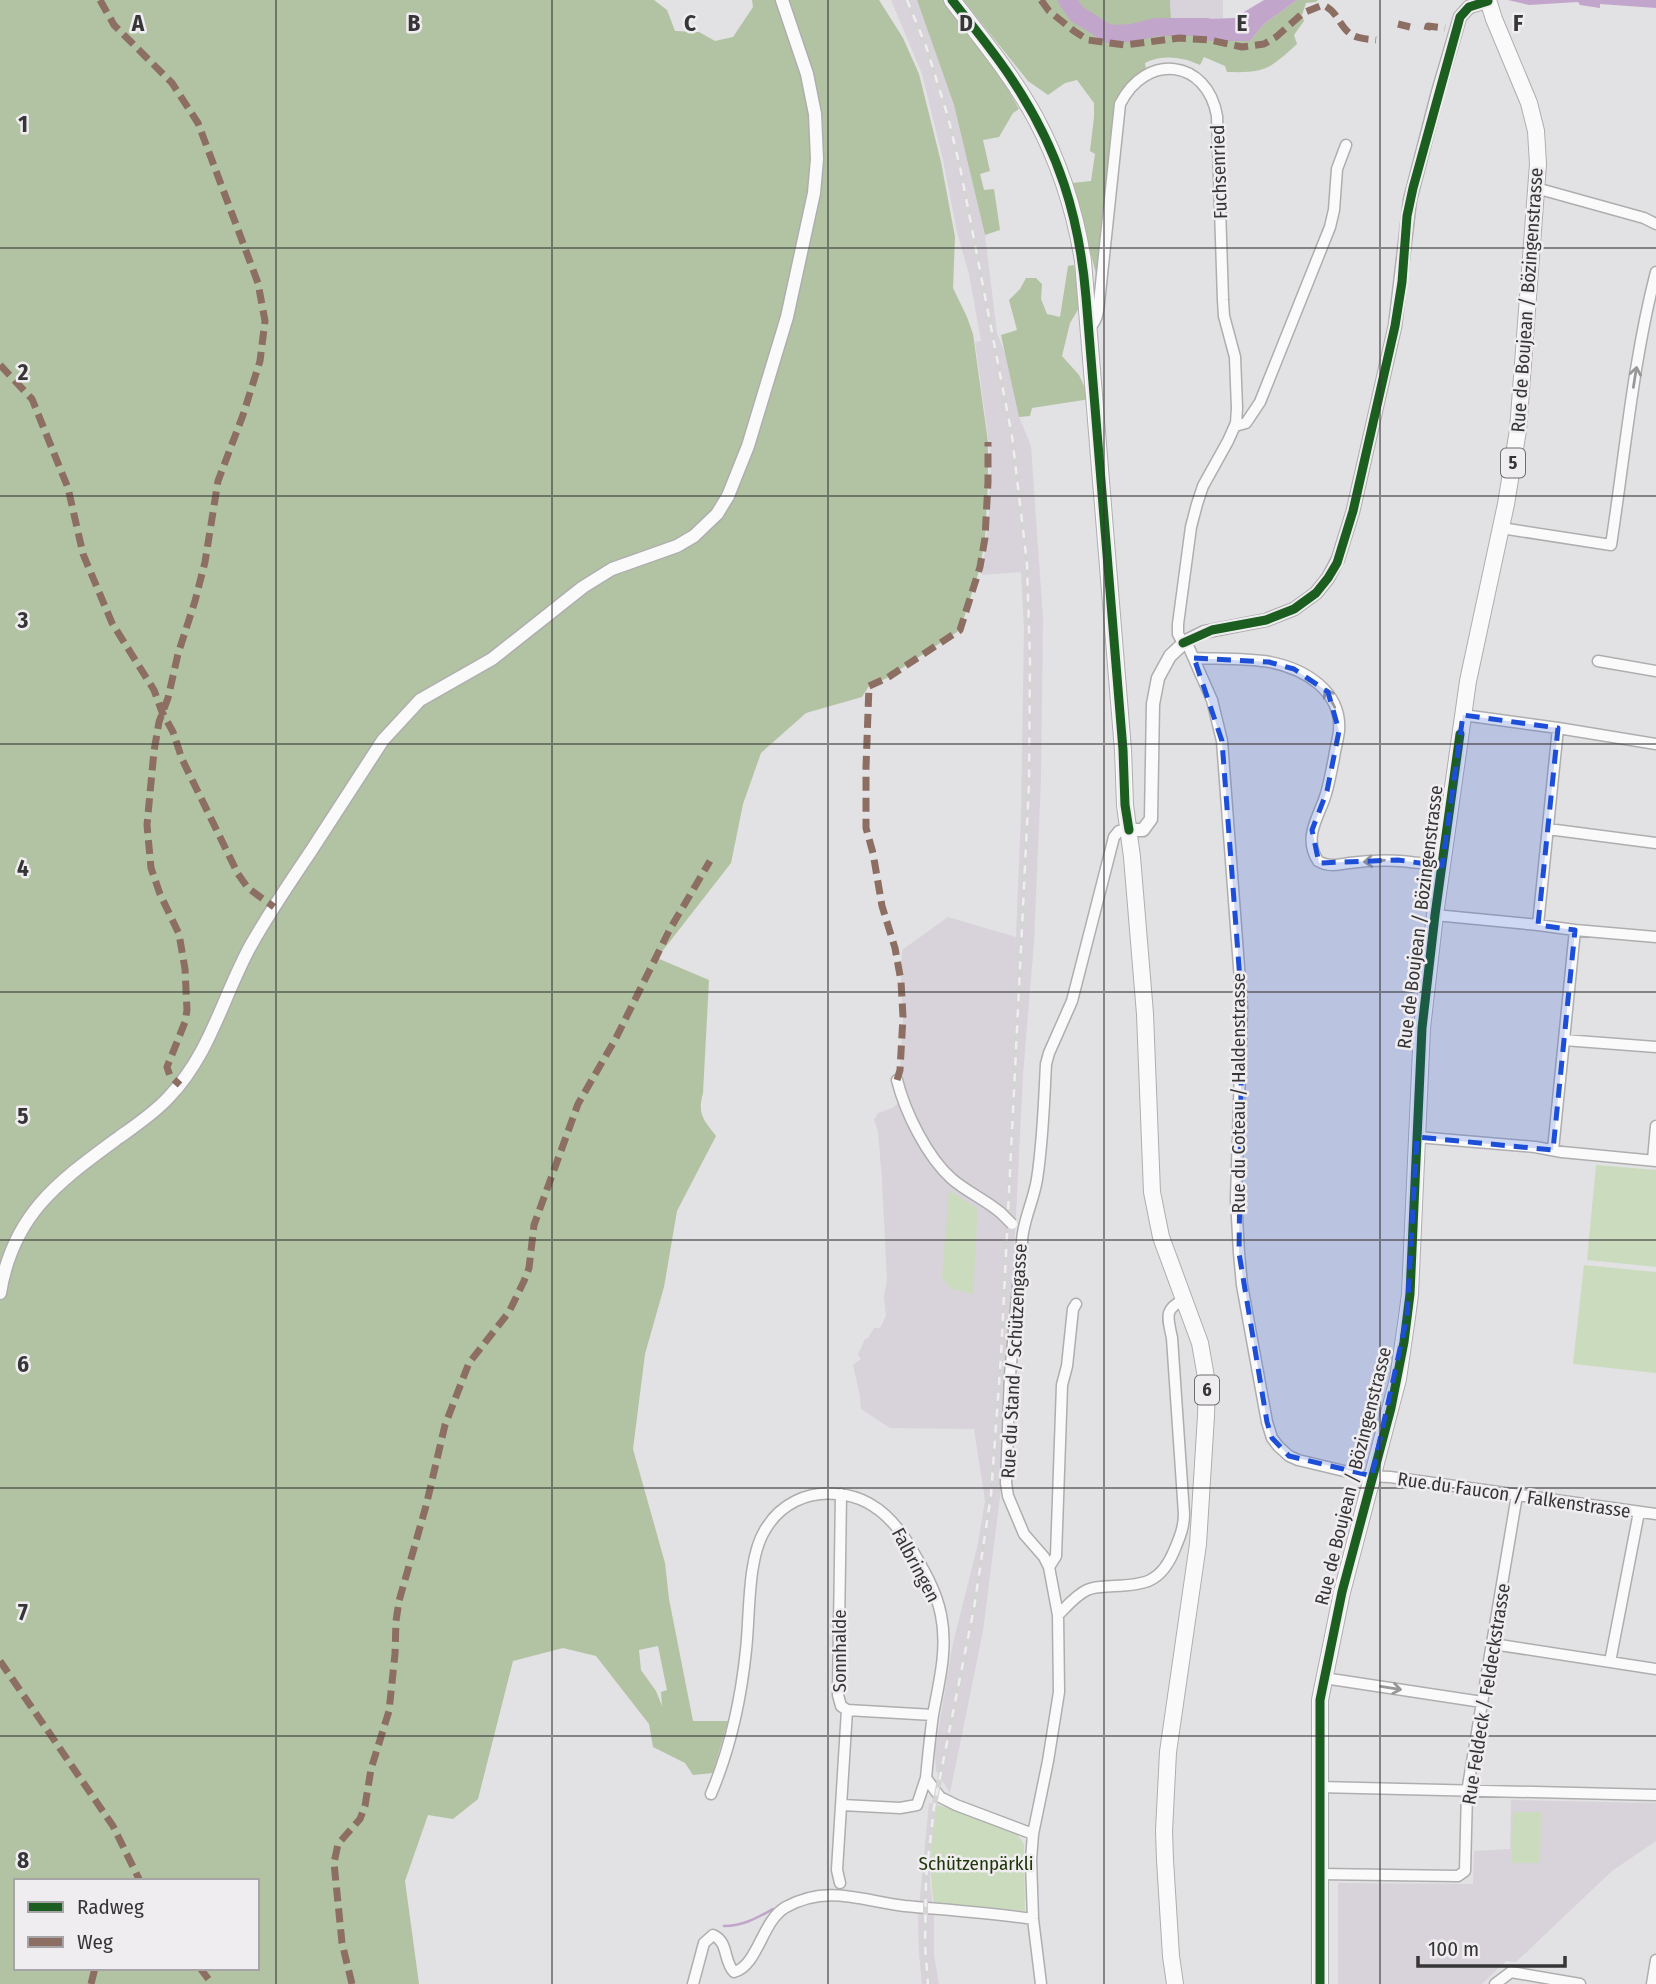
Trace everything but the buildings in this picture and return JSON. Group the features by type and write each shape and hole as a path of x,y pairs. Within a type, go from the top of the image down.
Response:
{"main road":[{"name":"6","path":"952,0 1013,80 1036,119 1058,166 1073,209 1083,261 1123,750 1125,805 1145,1014 1152,1192 1160,1237 1203,1356 1207,1399 1196,1557 1168,1752 1164,1831 1175,1984"},
{"name":"Rue de Boujean / Bözingenstrasse","path":"1318,1981 1319,1713 1342,1592 1398,1379 1406,1330 1422,1028 1435,915 1463,715 1518,430 1538,147 1533,117 1488,0"}],"street":[{"path":"0,1293 3,1276 19,1235 38,1205 53,1188 80,1166 166,1101 193,1068 206,1046 251,945 383,740 399,722 420,700 492,659 583,587 612,569 677,546 694,536 717,514 728,496 748,446 780,341 814,193 817,159 815,114 807,74 782,0"},
{"path":"1129,830 1143,830 1151,819 1155,691 1163,666 1175,650 1184,642 1212,630 1266,620 1294,610 1316,593 1337,562 1353,511 1395,326 1410,200 1433,111 1462,13 1469,7 1488,0"},
{"name":"Fuchsenried","path":"1088,328 1097,318 1120,104 1134,82 1152,71 1169,69 1187,73 1206,88 1213,100 1217,116 1223,300 1224,316 1235,357 1235,426"},
{"path":"1184,642 1178,634 1178,624 1196,504 1235,426 1246,423 1260,402 1325,239 1334,211 1337,169 1346,145"},
{"path":"1536,187 1644,218 1656,224"},
{"path":"1501,528 1611,545 1647,306 1656,272"},
{"name":"Rue du Coteau / Haldenstrasse","path":"1184,642 1212,700 1222,741 1242,1007 1236,1199 1239,1253 1242,1285 1267,1422 1272,1438 1289,1456 1309,1464 1372,1476"},
{"path":"1194,658 1269,662 1294,669 1320,684 1328,692 1335,706 1339,732 1327,792 1312,830 1312,848 1318,861 1327,865 1398,860 1442,866"},
{"path":"1598,661 1656,671"},
{"path":"1463,715 1656,744"},
{"path":"1538,925 1558,728"},
{"path":"1548,829 1656,843"},
{"name":"Rue du Stand / Schützengasse","path":"1041,1984 1033,1919 1032,1834 1059,1692 1058,1615 1049,1567 1024,1534 1008,1496 1006,1483 1010,1375 1021,1232 1029,1213 1037,1179 1046,1064 1072,1001 1114,837 1119,831 1129,830"},
{"path":"1435,915 1656,937"},
{"path":"1553,1150 1575,930"},
{"path":"1564,1040 1656,1047"},
{"path":"897,1080 905,1107 940,1167 1021,1232"},
{"path":"1417,1137 1655,1161 1656,1126"},
{"path":"1058,1615 1086,1591 1097,1587 1140,1584 1157,1578 1171,1559 1182,1532 1184,1514 1168,1313 1172,1307 1184,1300"},
{"path":"1049,1567 1056,1556 1062,1385 1067,1366 1073,1309 1076,1304"},
{"name":"Rue du Faucon / Falkenstrasse","path":"1372,1476 1656,1514"},
{"name":"Falbringen","path":"711,1794 728,1745 741,1688 752,1576 759,1542 772,1520 790,1504 816,1494 841,1494 858,1498 885,1513 906,1539 933,1590 941,1615 943,1658 926,1778"},
{"name":"Sonnhalde","path":"840,1883 836,1870 847,1710 841,1706 838,1695 841,1494"},
{"name":"Rue Feldeck / Feldeckstrasse","path":"1319,1874 1458,1876 1466,1869 1467,1792 1517,1495"},
{"path":"1610,1662 1639,1512"},
{"path":"1493,1644 1656,1669"},
{"path":"1324,1678 1482,1702"},
{"path":"847,1710 933,1715"},
{"path":"926,1778 940,1797 1032,1834"},
{"path":"917,1805 926,1778"},
{"path":"1319,1787 1656,1795"},
{"path":"842,1805 900,1808 940,1797"},
{"path":"693,1984 707,1939 713,1935 718,1937 725,1946 729,1967 734,1972 741,1970 777,1913 807,1897 839,1895 904,1906 1033,1919"},
{"path":"1652,1984 1656,1960"},
{"path":"1495,1984 1511,1972 1580,1984"}],"highlighted area":[{"path":"1194,658 1269,662 1294,669 1328,692 1339,731 1327,791 1312,830 1319,863 1398,860 1442,866 1463,715 1558,728 1538,925 1575,930 1553,1150 1417,1137 1407,1317 1372,1476 1289,1456 1272,1438 1267,1422 1239,1253 1242,1007 1222,741"}],"shaded area":[{"path":"891,0 917,0 954,105 985,235 997,333 1006,355 1019,417 1031,446 1043,619 1041,778 1034,942 1023,1075 1000,1497 983,1631 950,1793 936,1771 935,1750 953,1643 977,1548 985,1501 974,1429 890,1428 861,1409 853,1365 861,1359 858,1355 865,1339 874,1328 880,1328 886,1316 882,1180 878,1131 874,1120 878,1113 892,1108 902,1100 897,1080 903,1017 902,950 948,917 1016,937 1024,628 1021,572 982,575 989,516 991,458 975,342 981,341 969,274 922,74"},
{"path":"1170,0 1223,0 1223,18 1171,20"},
{"path":"1264,0 1297,0 1264,24 1250,41 1209,41 1171,20 1234,18"},
{"path":"1508,0 1656,0 1656,8 1600,4 1600,8 1580,5 1578,2 1529,5"},
{"path":"1511,1800 1656,1803 1656,1841 1612,1871 1516,1962 1506,1961 1482,1984 1338,1984 1338,1883 1473,1884 1474,1851 1510,1849"},
{"path":"929,1803 937,1805 931,1845 930,1883 934,1913 934,1956 939,1984 922,1984 919,1954 918,1918"}],"green space":[{"path":"0,0 654,0 667,10 675,31 699,32 715,41 733,37 753,7 752,0 879,0 903,38 919,74 941,162 955,237 953,288 973,334 988,442 985,538 980,568 960,630 887,678 869,686 862,697 806,713 761,753 743,804 731,863 657,958 709,980 701,1112 716,1136 677,1211 664,1287 645,1354 633,1449 665,1563 669,1599 693,1721 728,1721 713,1773 693,1775 685,1763 653,1747 649,1724 596,1656 563,1648 513,1661 478,1799 453,1819 428,1815 405,1881 419,1984 0,1984","holes":["658,1646 667,1690 661,1692 662,1706 656,1691 641,1670 639,1650"]},
{"path":"917,0 945,0 1000,75 1019,109 1013,113 999,137 983,140 990,171 980,174 984,190 994,189 1000,230 985,235 954,105"},
{"path":"963,0 1170,0 1171,20 1250,41 1264,24 1297,0 1318,0 1306,3 1302,15 1304,21 1294,35 1297,44 1266,68 1250,72 1227,72 1225,66 1204,57 1200,65 1180,58 1158,58 1145,63 1146,69 1125,85 1119,105 1102,221 1098,281 1072,183 1091,181 1095,154 1090,151 1094,103 1077,80 1065,83 1048,95 1028,81"},
{"path":"1074,265 1082,303 1070,323 1062,356 1079,375 1090,399 1032,408 1030,416 1019,417 1001,335 1017,330 1009,300 1026,278 1036,278 1042,284 1041,299 1047,314 1060,317 1068,266"},
{"path":"1596,1165 1656,1170 1656,1267 1587,1260"},
{"path":"949,1190 978,1209 973,1294 951,1289 942,1277"},
{"path":"1584,1265 1656,1272 1656,1373 1573,1364"},
{"name":"Schützenpärkli","path":"937,1805 1012,1827 1024,1844 1025,1911 934,1903 931,1866"},
{"path":"1513,1812 1541,1812 1540,1863 1511,1863"}],"waterway":[{"path":"1067,0 1077,14 1109,34 1132,33 1156,27 1207,27"},
{"path":"724,1926 744,1923 773,1909"}],"railway":[{"path":"907,0 926,46 948,117 1012,436 1027,564 1030,661 1029,784 1001,1356 991,1495 974,1608 934,1807 926,1878 925,1945 928,1984"}],"marked path":[{"path":"100,0 114,25 172,83 198,123 258,283 265,321 260,361 218,481 205,562 159,722 154,751 147,825 151,868 179,934 185,969 185,1022 167,1067 170,1076 180,1085"},
{"path":"1041,0 1049,11 1088,40 1125,45 1179,38 1210,40 1242,47 1264,44 1303,13 1323,5 1332,11 1352,35 1376,40"},
{"path":"1398,24 1410,27"},
{"path":"1427,30 1428,26 1445,28"},
{"path":"0,365 32,399 68,488 83,554 112,623 154,690 182,759 238,874 248,888 274,907"},
{"path":"897,1080 903,1017 901,981 866,828 869,686 887,678 960,630 980,567 985,538 988,442"},
{"path":"352,1984 342,1943 334,1863 338,1844 360,1819 365,1806 371,1769 389,1711 399,1601 445,1425 469,1363 509,1312 524,1281 529,1268 534,1225 578,1104 616,1038 670,929 710,861"},
{"path":"0,1661 113,1826 139,1879"},
{"path":"91,1984 94,1970"},
{"path":"202,1970 212,1984"}],"cycle path":[{"path":"952,0 1006,71 1043,133 1064,185 1078,238 1086,297 1129,830"},
{"path":"1183,643 1212,630 1266,620 1294,609 1316,593 1337,563 1353,511 1395,326 1402,282 1407,216 1413,188 1460,17 1469,7 1488,1"},
{"path":"1320,1984 1320,1700 1342,1592 1391,1408 1404,1342 1410,1294 1422,1028 1460,734"}]}
